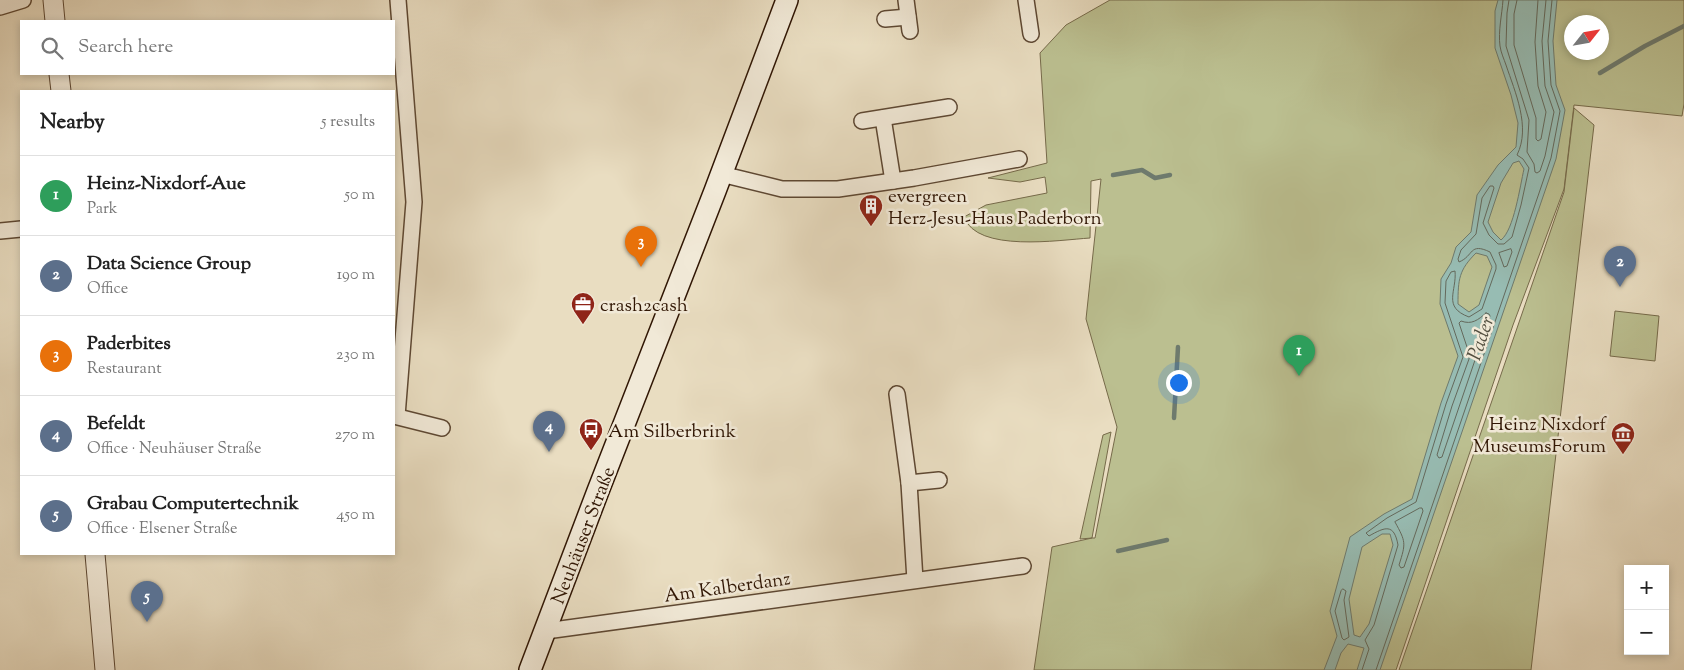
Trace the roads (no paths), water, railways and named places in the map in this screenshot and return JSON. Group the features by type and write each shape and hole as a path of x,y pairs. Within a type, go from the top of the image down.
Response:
{"main road":[{"name":"Neuhäuser Straße","path":"530,670 787,0"}],"street":[{"path":"0,7 23,0"},
{"path":"53,0 55,20"},
{"path":"398,0 414,202 395,416 442,428"},
{"path":"885,19 909,24 906,0"},
{"path":"1026,0 1031,34"},
{"path":"59,75 61,90"},
{"path":"862,122 949,107"},
{"path":"883,118 893,181"},
{"path":"721,174 782,188 838,189 1019,159"},
{"path":"0,231 20,229"},
{"path":"896,394 909,483 915,580"},
{"path":"909,483 938,480"},
{"path":"95,555 105,670"},
{"name":"Am Kalberdanz","path":"546,631 1023,566"}],"water":[{"name":"Pader","path":"1498,0 1557,0 1553,41 1556,85 1565,110 1556,159 1380,670 1357,670 1364,648 1348,644 1341,653 1335,670 1324,670 1337,636 1330,611 1350,537 1384,514 1412,499 1441,403 1458,356 1440,304 1441,279 1451,263 1456,247 1471,232 1477,195 1498,165 1516,147 1518,123 1511,95 1495,48 1495,11","holes":["1519,161 1524,169 1513,218 1506,235 1501,240 1493,232 1488,222 1501,183 1513,163","1476,253 1487,256 1492,267 1479,305 1469,312 1458,304 1459,281 1466,265","1382,534 1390,534 1393,545 1369,624 1360,637 1354,635 1349,599 1362,547"]}],"waterway":[{"path":"1600,73 1645,46 1684,26"},
{"path":"1113,175 1142,170 1155,178 1170,175"},
{"path":"1174,418 1178,347"},
{"path":"1118,551 1167,540"}],"place":[{"name":"evergreen Herz-Jesu-Haus Paderborn","path":"871,227"},
{"name":"Paderbites","path":"641,267"},
{"name":"Data Science Group","path":"1620,287"},
{"name":"crash2cash","path":"583,325"},
{"name":"Heinz-Nixdorf-Aue","path":"1299,376"},
{"name":"Am Silberbrink","path":"591,451"},
{"name":"Befeldt","path":"549,452"},
{"name":"Heinz Nixdorf MuseumsForum","path":"1623,455"},
{"name":"Grabau Computertechnik","path":"147,622"}]}
